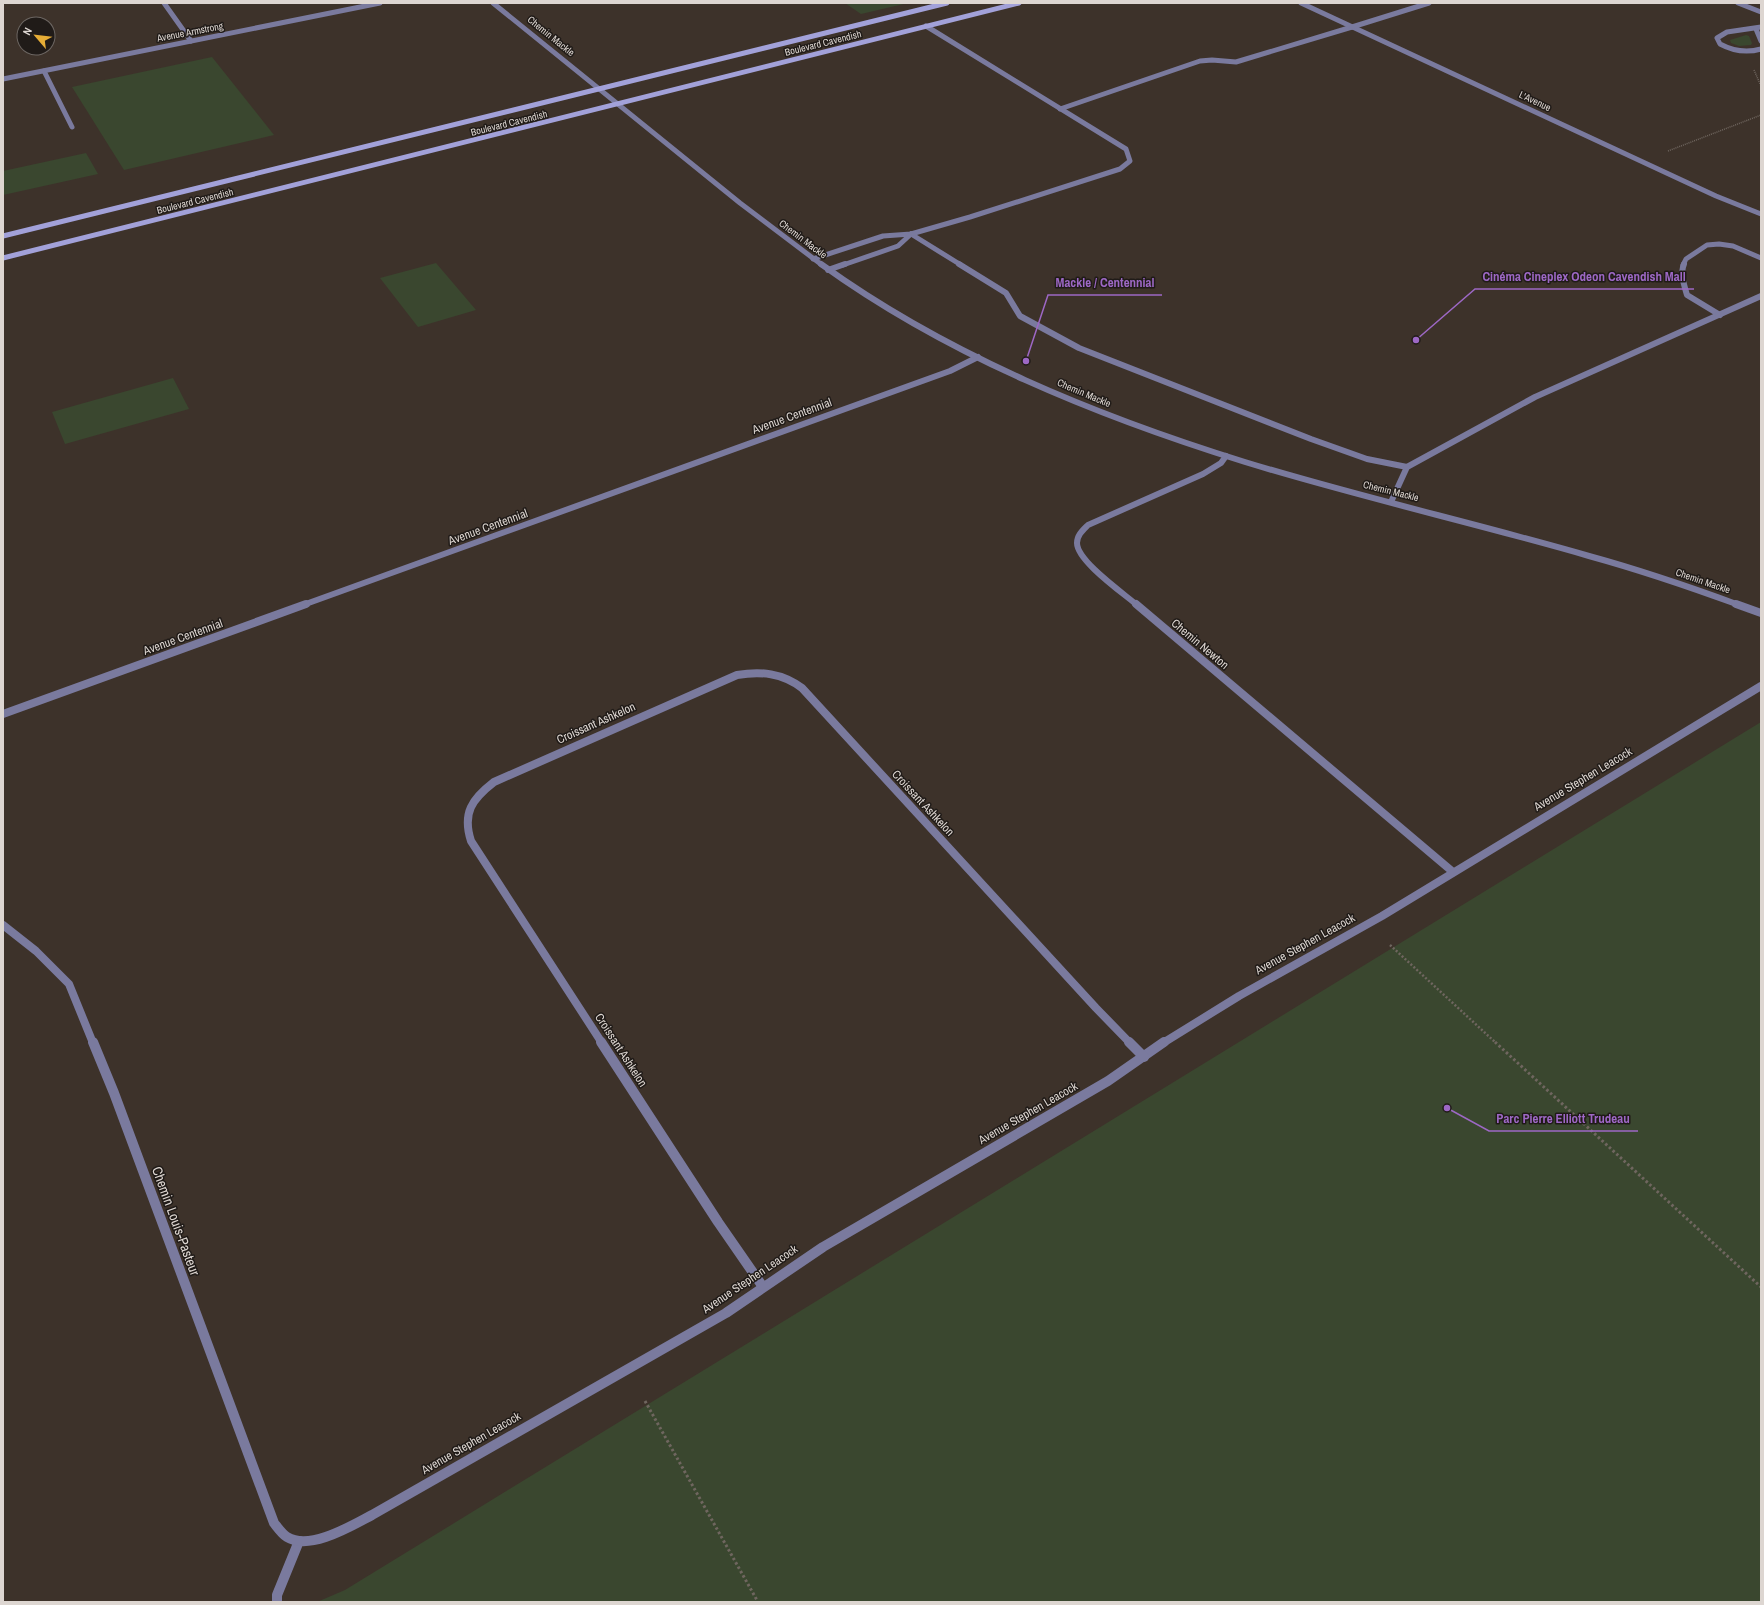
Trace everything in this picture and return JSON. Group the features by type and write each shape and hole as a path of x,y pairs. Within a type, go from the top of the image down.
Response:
{"main road":[{"name":"Boulevard Cavendish","path":"3,236 947,3"},
{"name":"Boulevard Cavendish","path":"3,258 1019,3"}],"street":[{"path":"164,3 191,41"},
{"name":"Avenue Armstrong","path":"3,79 380,3"},
{"name":"Chemin Mackle","path":"494,3 828,270 898,314 978,357 1092,408 1157,433 1226,456 1306,480 1594,556 1686,586 1761,613"},
{"name":"L'Avenue","path":"1301,3 1716,196 1761,214"},
{"path":"1060,109 1200,61 1212,60 1236,62 1429,3"},
{"path":"1738,3 1761,12"},
{"path":"813,259 883,236 911,234 970,218 1120,169 1130,161 1126,150 926,26"},
{"path":"1761,41 1759,28 1738,30 1718,37 1718,41 1724,47 1739,51 1755,51 1761,49"},
{"path":"44,71 72,127"},
{"path":"1751,210 1761,207"},
{"path":"828,270 898,246 911,234"},
{"path":"911,234 1006,294 1020,316 1079,348 1311,439 1367,459 1407,467"},
{"path":"1720,315 1687,295 1683,280 1682,268 1686,259 1707,245 1719,244 1733,246 1761,258"},
{"path":"1392,502 1407,467 1536,397 1761,296"},
{"name":"Avenue Centennial","path":"3,714 950,371 978,357"},
{"name":"Chemin Newton","path":"1226,456 1221,463 1203,474 1088,525 1077,538 1076,548 1078,553 1087,563 1453,872"},
{"name":"Croissant Ashkelon","path":"763,1287 714,1215 471,841 466,826 469,810 479,794 494,782 737,675 765,672 790,679 802,688 1096,1008 1144,1057"},
{"name":"Avenue Stephen Leacock","path":"299,1541 328,1536 372,1515 726,1313 823,1247 1118,1076 1175,1034 1239,996 1382,916 1761,686"},
{"name":"Chemin Louis-Pasteur","path":"3,925 36,951 69,984 114,1093 274,1523 288,1538 299,1541"},
{"path":"277,1602 277,1595 299,1541"}],"path":[{"path":"1664,153 1761,115"},
{"path":"1390,945 1761,1287"},
{"path":"645,1401 758,1602"}],"green space":[{"path":"845,3 908,3 861,14"},
{"path":"1746,35 1749,36 1752,43 1751,45 1739,46 1731,43 1730,40"},
{"path":"212,57 274,135 124,170 72,87"},
{"path":"86,153 98,174 3,195 3,171"},
{"path":"436,263 476,310 418,327 380,278"},
{"path":"173,378 189,409 65,444 52,412"},
{"path":"1761,722 1761,1602 317,1602 345,1590"}],"place":[{"name":"Cinéma Cineplex Odeon Cavendish Mall","path":"1416,340"},
{"name":"Mackle / Centennial","path":"1026,361"},
{"name":"Parc Pierre Elliott Trudeau","path":"1447,1108"}]}
